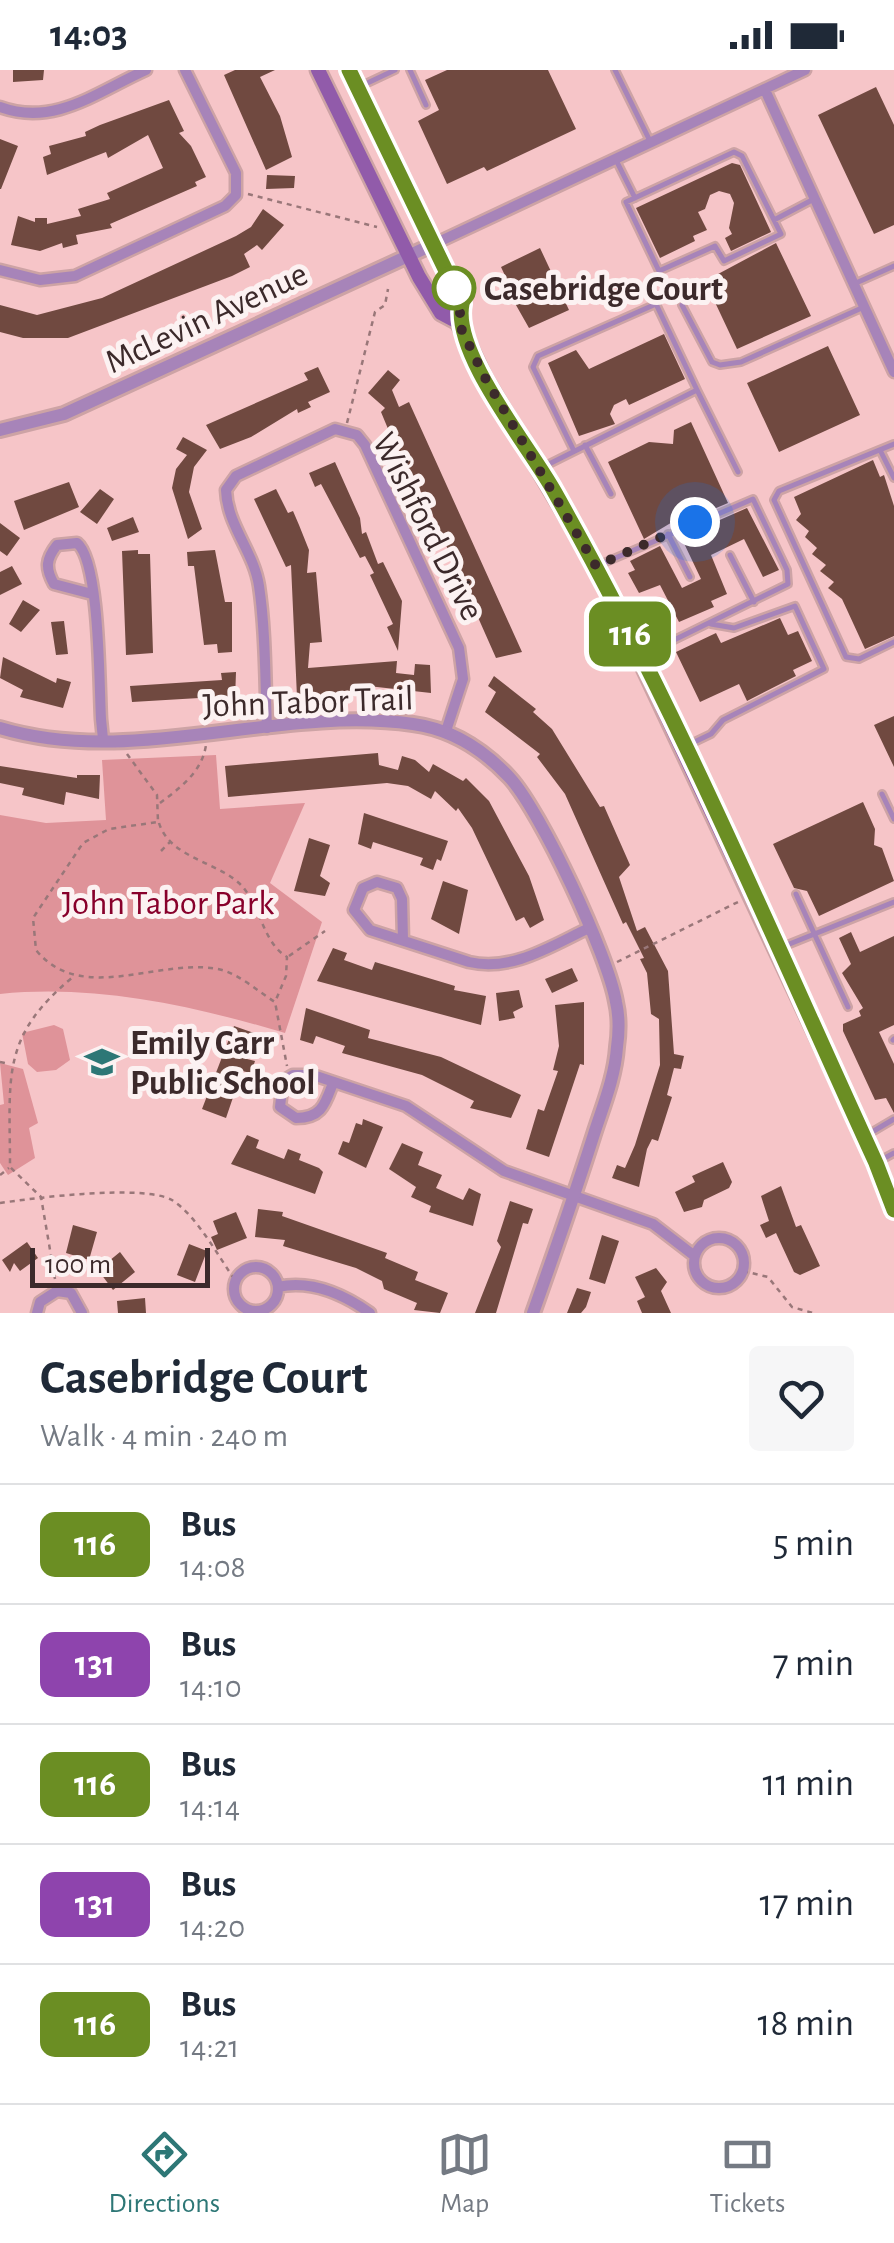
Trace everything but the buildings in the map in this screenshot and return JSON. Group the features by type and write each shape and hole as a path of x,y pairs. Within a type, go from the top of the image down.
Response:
{"main road":[{"path":"318,70 409,256 441,313 458,322 484,376 596,566 864,1136 894,1210"},
{"path":"349,70 462,304 458,322"}],"street":[{"path":"0,107 22,115 50,115 146,70"},
{"path":"0,270 40,280 75,276 225,206 237,191 236,173 185,70"},
{"path":"432,245 805,70"},
{"path":"765,90 894,372"},
{"name":"McLevin Avenue","path":"0,430 64,414 432,245"},
{"name":"Wishford Drive","path":"267,728 259,588 252,559 228,510 226,490 236,476 335,429 346,430 365,444 459,648 463,679 446,730"},
{"path":"92,594 54,584 47,571 48,557 57,545 77,543 86,550 92,594 103,740"},
{"name":"John Tabor Trail","path":"0,728 50,740 103,740 387,722 446,730 480,750 514,782 533,811 589,928 607,967 617,1004 618,1046 574,1195 533,1313"},
{"path":"403,940 402,899 397,888 377,882 363,888 355,900 358,920 370,930 469,962 500,966 589,928"},
{"path":"333,1082 320,1112 296,1118 284,1113 278,1103 280,1086 289,1076 308,1074 333,1082 406,1106 504,1171 653,1224 692,1254 694,1268 714,1287 732,1284 743,1271 736,1243 727,1240 701,1244 692,1254"},
{"path":"262,1268 278,1287 270,1306 254,1312 236,1301 236,1280 246,1269 262,1268"},
{"path":"278,1287 299,1282 346,1298 370,1313"},
{"path":"37,1313 40,1302 58,1290 71,1293 82,1313"}],"lane":[{"path":"357,88 395,70"},
{"path":"410,70 426,105"},
{"path":"615,70 651,143"},
{"path":"734,152 742,156 774,220 781,234 724,260 715,246 659,271 626,202 734,152"},
{"path":"616,160 635,198"},
{"path":"774,220 814,200"},
{"path":"855,284 894,266"},
{"path":"574,451 533,367 538,356 656,304 738,472"},
{"path":"682,305 712,362 720,366 741,362 864,306"},
{"path":"541,468 698,390"},
{"path":"894,444 779,490 774,500 846,657 859,659 894,642"},
{"path":"585,445 610,494"},
{"path":"880,450 894,478"},
{"path":"596,566 753,499 787,570 788,584 670,642 646,666"},
{"path":"668,534 690,577"},
{"path":"730,555 754,602"},
{"path":"652,604 670,642"},
{"path":"683,747 711,734 723,720 824,669 795,606 734,628 709,624"},
{"path":"882,794 894,819"},
{"path":"796,894 848,1007"},
{"path":"777,950 894,902"},
{"path":"864,1136 894,1118"},
{"path":"876,1163 894,1153"}],"path":[{"path":"237,191 377,227"},
{"path":"346,430 347,409 370,328 375,312 390,296 388,288"},
{"path":"159,804 187,782 204,756 208,732"},
{"path":"120,739 159,804 158,822 171,841 240,884 276,949 287,957"},
{"path":"158,822 122,826 92,836 35,914 31,930 36,952 76,974 113,977 215,969 233,975 275,1002"},
{"path":"161,851 171,841"},
{"path":"607,967 752,895"},
{"path":"287,957 324,931"},
{"path":"287,957 286,976 275,1002 289,1076"},
{"path":"58,1290 41,1196 10,1167 10,1064 16,1042 37,1006 76,974"},
{"path":"0,1062 10,1064"},
{"path":"0,1174 10,1167"},
{"path":"0,1202 41,1196 149,1194 171,1200 236,1280"},
{"path":"743,1271 768,1277 792,1307 813,1313"}],"green space":[{"name":"John Tabor Park","path":"216,755 220,809 305,803 270,883 322,922 285,1033 215,1014 108,995 0,994 0,815 46,823 106,820 102,760"},
{"path":"54,1025 63,1029 70,1060 56,1070 37,1072 28,1064 22,1033"},
{"path":"0,1063 23,1069 38,1123 29,1128 35,1158 8,1175 0,1163 0,1105 4,1104"}],"bus line":[{"name":"116","path":"349,70 420,224 462,304 458,322 484,376 546,476 646,666 881,1173 894,1210"}],"place":[{"name":"Casebridge Court","path":"454,288"},
{"name":"Emily Carr Public School","path":"102,1062"}],"route":[{"path":"454,288 452,284 462,304 458,322 484,376 596,566 695,522"}]}
